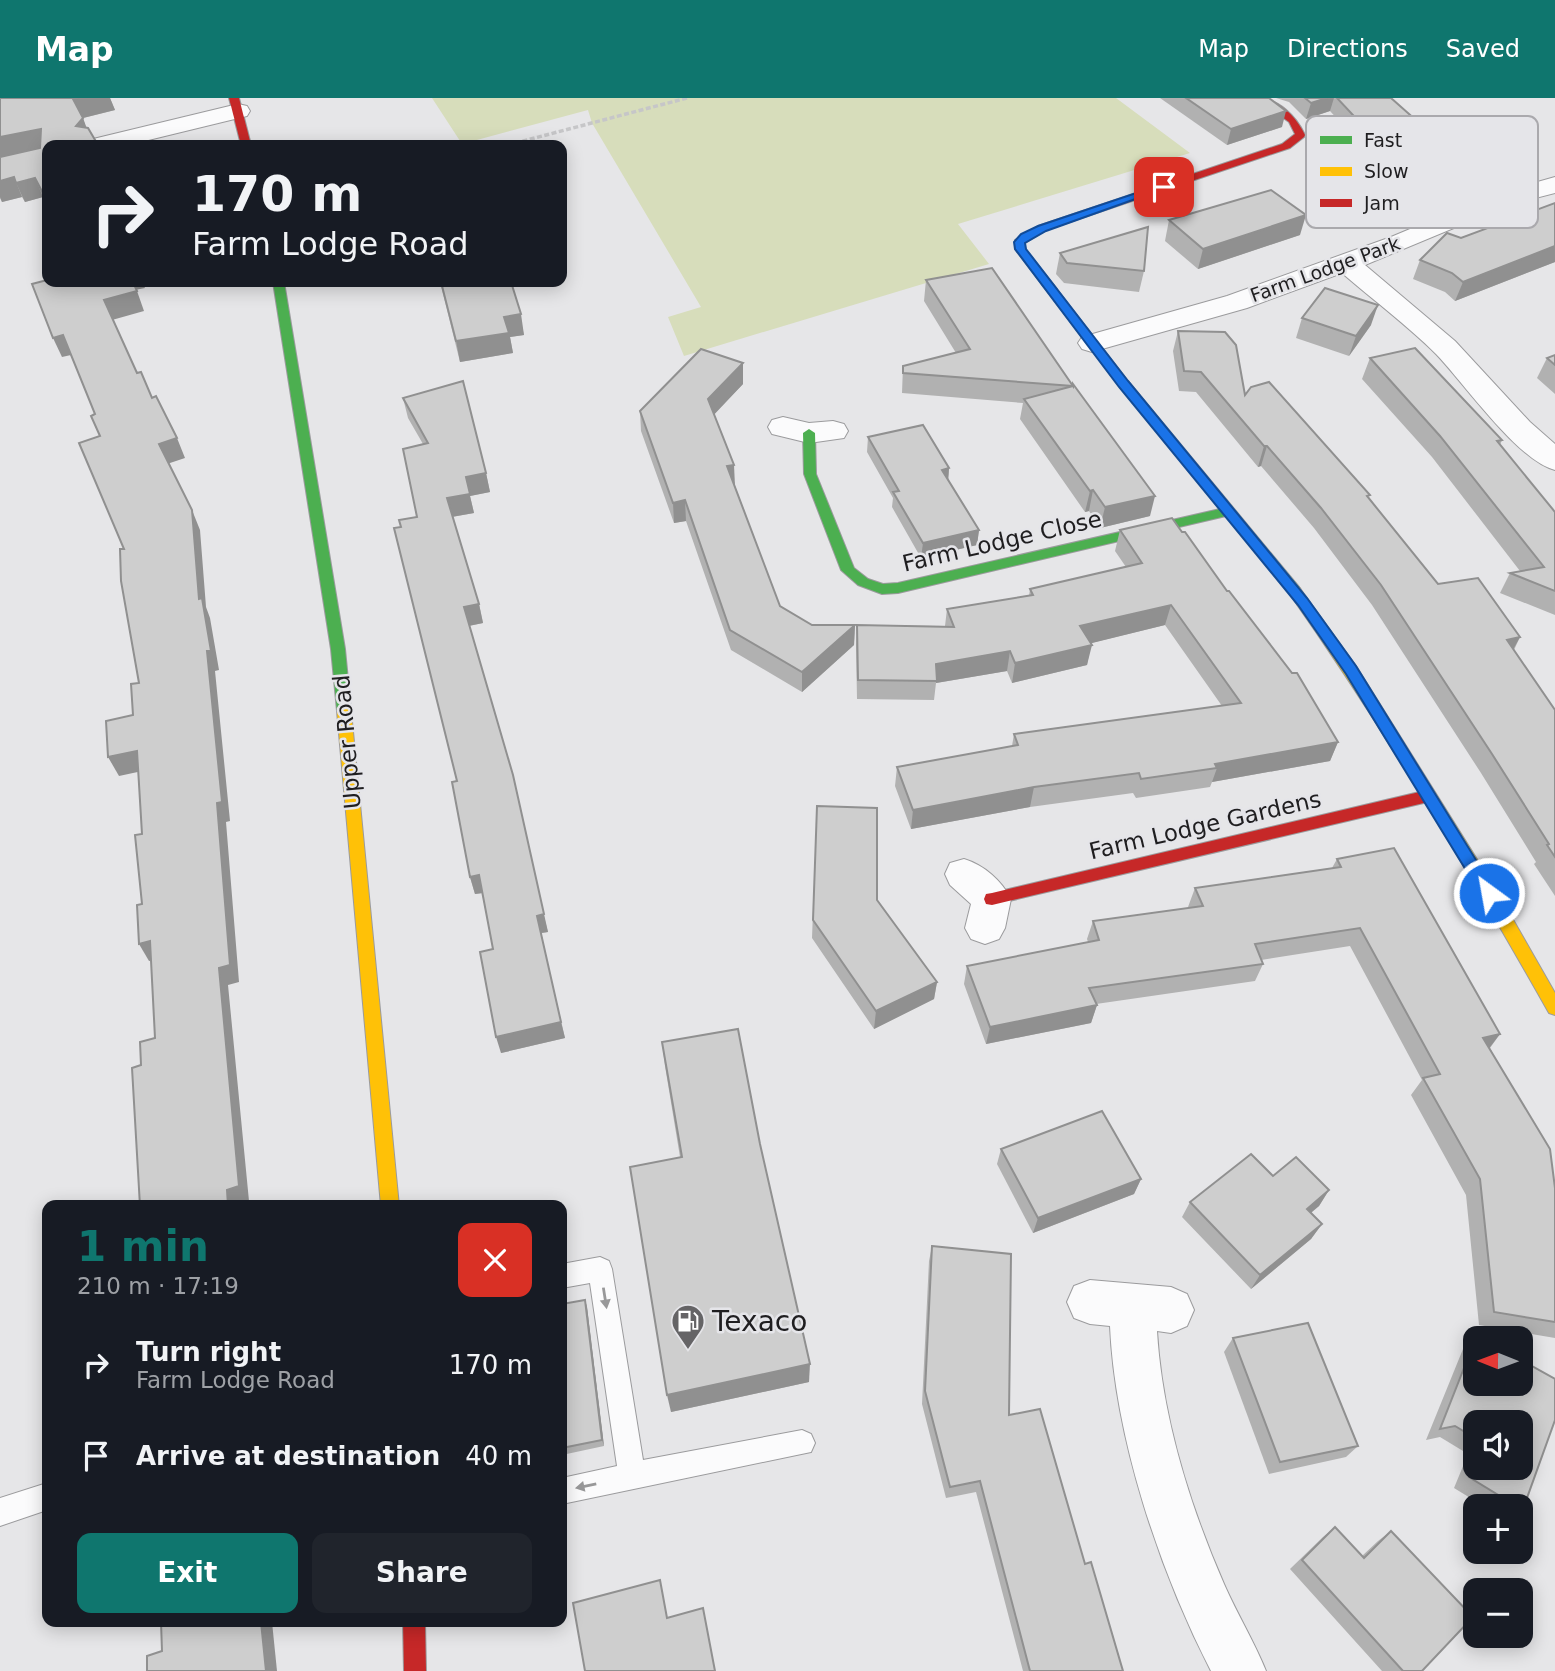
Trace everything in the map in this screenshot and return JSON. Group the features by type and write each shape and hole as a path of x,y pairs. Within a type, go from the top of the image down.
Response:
{"street":[{"path":"1261,98 1293,120 1300,135 1296,140 1286,146 1042,228 1019,242 1020,249 1092,343 1303,601 1351,670 1555,1008"},
{"path":"115,140 236,104 245,140"},
{"name":"Farm Lodge Park","path":"1538,190 1555,185"},
{"name":"Farm Lodge Park","path":"1092,343 1237,302 1346,263 1432,228"},
{"path":"1346,263 1445,347 1519,429 1555,460"},
{"name":"Upper Road","path":"279,287 338,649 389,1200"},
{"name":"Farm Lodge Close","path":"808,430 810,474 848,570 863,582 882,589 898,589 1229,511"},
{"name":"Farm Lodge Gardens","path":"980,900 1429,796"},
{"path":"1131,1307 1140,1396 1159,1473 1216,1632 1240,1671"},
{"path":"414,1627 415,1671"}],"lane":[{"path":"567,1275 600,1269 632,1476"},
{"path":"567,1490 802,1443"},
{"path":"0,1512 42,1499"}],"path":[{"path":"527,140 687,98"}],"green space":[{"path":"432,98 1116,98 1190,153 958,224 989,264 684,356 668,317 701,307 592,123 588,110 477,140 459,140"}],"building":[{"path":"0,98 78,98 73,99 83,118 76,126 88,128 95,140 42,140 42,191 35,178 16,183 14,177 0,181 0,157 40,148 41,129 0,137"},
{"path":"1186,98 1269,98 1286,111 1231,129"},
{"path":"1305,98 1327,98 1311,103"},
{"path":"1337,98 1391,98 1411,116 1354,116"},
{"path":"1271,190 1306,215 1203,249 1169,220"},
{"path":"1555,203 1555,246 1463,282 1452,273 1420,260 1447,233 1461,238 1488,228 1538,228 1538,209"},
{"path":"1148,227 1144,271 1067,263 1060,253"},
{"path":"992,268 1073,386 903,373 903,366 970,349 926,280"},
{"path":"42,281 42,287 135,287 137,291 104,300 137,373 141,372 152,398 156,396 177,438 159,444 192,510 199,599 202,598 211,651 207,651 222,802 217,803 230,965 219,968 239,1186 227,1190 228,1200 140,1200 132,1068 141,1065 140,1042 155,1038 150,941 139,944 137,905 142,904 135,835 142,834 137,751 108,757 106,721 133,715 131,684 139,683 121,581 120,549 124,549 79,443 100,436 91,416 95,414 63,335 53,338 32,284"},
{"path":"442,287 513,287 521,314 504,317 509,333 456,341"},
{"path":"1325,288 1378,305 1356,336 1302,318"},
{"path":"1178,331 1225,332 1236,345 1245,395 1251,387 1269,382 1370,495 1367,496 1438,584 1478,578 1520,637 1507,640 1555,710 1555,857 1492,754 1381,585 1321,508 1201,372 1184,371"},
{"path":"1415,348 1502,440 1497,441 1555,512 1555,591 1510,573 1544,567 1440,436 1370,358"},
{"path":"701,349 743,363 708,399 734,465 727,466 780,606 812,625 855,625 802,672 730,630 685,500 673,503 640,411"},
{"path":"1555,355 1555,365 1547,358"},
{"path":"463,381 486,473 466,477 470,494 447,498 479,604 464,607 513,775 544,914 537,916 561,1022 496,1037 480,952 493,949 479,875 470,877 452,782 457,781 394,528 401,527 399,520 417,517 403,449 428,443 403,398"},
{"path":"1073,386 1155,496 1105,507 1093,490 1090,491 1024,399"},
{"path":"923,425 949,468 942,470 979,530 923,543 893,492 899,491 868,437"},
{"path":"1172,518 1292,673 1297,673 1338,742 1215,764 1217,768 1141,779 1139,773 1034,787 913,810 897,767 1018,745 1014,734 1241,703 1171,605 1080,626 1092,645 1015,663 1010,651 936,664 937,681 858,680 857,625 954,627 947,609 1033,595 1030,589 1142,563 1120,530"},
{"path":"817,806 877,808 877,900 937,982 876,1011 813,920"},
{"path":"1394,848 1500,1034 1483,1038 1550,1149 1555,1188 1555,1322 1494,1312 1480,1179 1423,1078 1440,1074 1360,928 1255,944 1263,964 1089,988 1097,1005 990,1027 967,966 1099,940 1093,921 1203,906 1195,888 1341,867 1337,859"},
{"path":"738,1029 760,1144 810,1364 667,1395 630,1167 682,1157 662,1042"},
{"path":"1102,1111 1141,1179 1038,1218 1001,1149"},
{"path":"1251,1154 1273,1176 1296,1157 1329,1190 1307,1209 1322,1224 1260,1275 1190,1202"},
{"path":"932,1246 1011,1254 1009,1415 1040,1409 1085,1564 1091,1562 1123,1671 1030,1671 980,1481 950,1487 925,1391"},
{"path":"585,1300 602,1440 567,1447 567,1303"},
{"path":"1308,1323 1358,1446 1280,1462 1233,1338"},
{"path":"1533,1367 1555,1379 1555,1420 1528,1494 1497,1494 1474,1480 1533,1480 1533,1410 1463,1410 1463,1431 1455,1426 1440,1429 1463,1371 1463,1396 1533,1396"},
{"path":"1335,1527 1364,1558 1391,1531 1463,1607 1463,1628 1422,1671 1403,1671 1302,1560"},
{"path":"660,1580 667,1618 703,1608 715,1671 585,1671 573,1603"},
{"path":"161,1627 262,1627 266,1671 147,1671 147,1656 162,1651"}],"traffic: fast":[{"path":"279,287 338,649 344,711"},
{"path":"1051,289 1124,384 1294,590"},
{"path":"809,433 810,474 848,570 863,582 882,589 898,588 1229,511"}],"traffic: slow":[{"path":"1294,590 1351,670 1489,893 1555,1008"},
{"path":"344,711 389,1200"}],"traffic: jam":[{"path":"234,98 245,140"},
{"path":"1051,289 1020,249 1019,242 1042,228 1286,146 1300,135 1293,120 1261,98"},
{"path":"992,899 1428,796"},
{"path":"414,1627 415,1671"}],"place":[{"name":"Texaco","path":"688,1351"}],"route":[{"path":"1164,187 1042,228 1025,236 1019,242 1020,249 1124,384 1303,601 1351,670 1489,893"}]}
